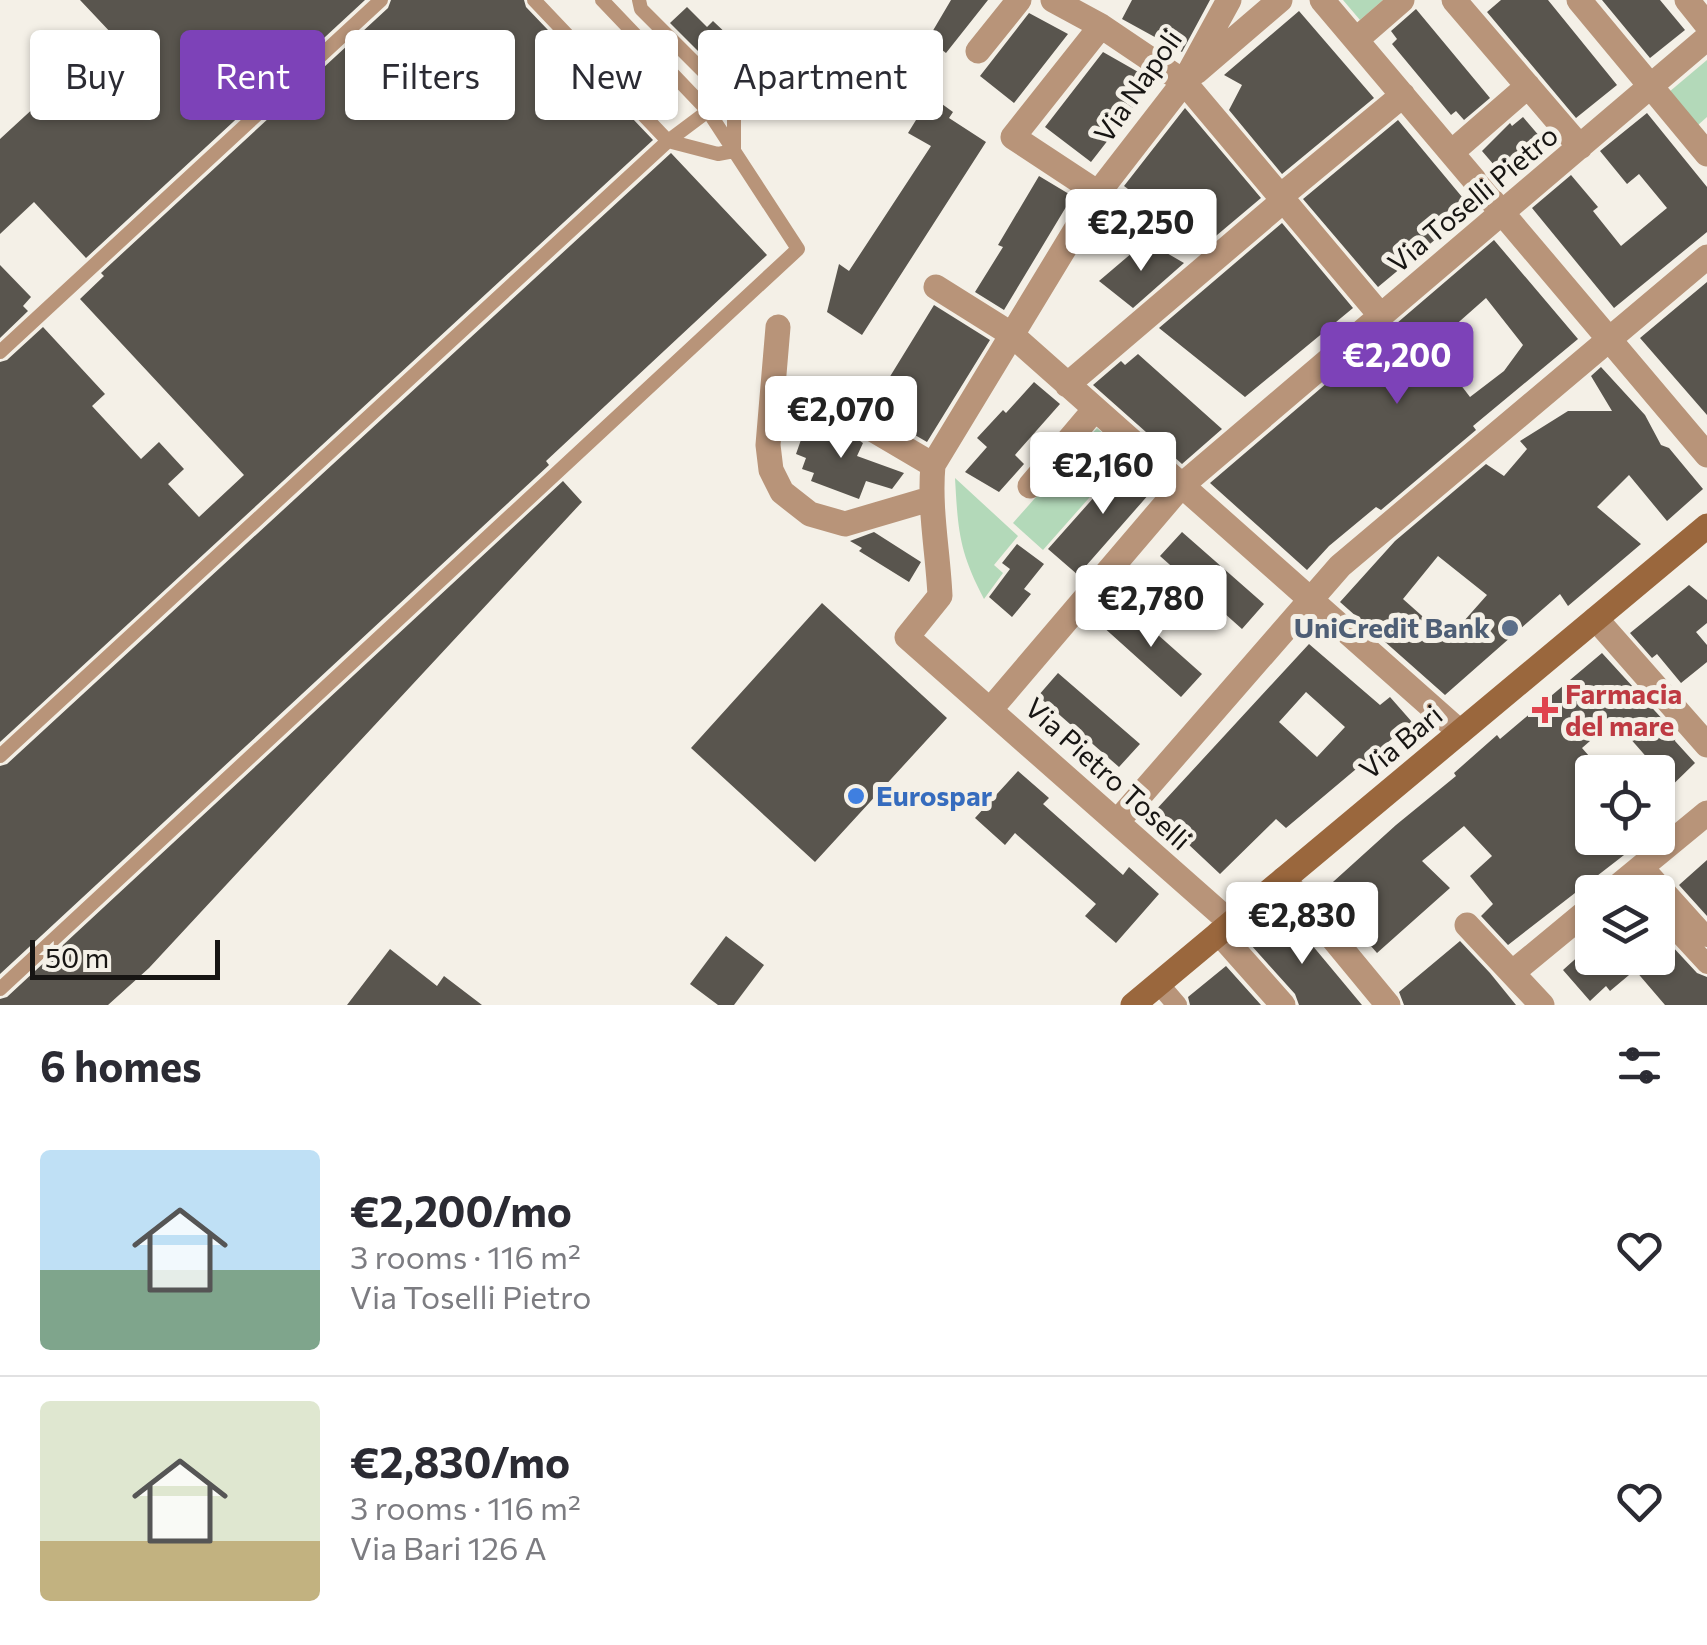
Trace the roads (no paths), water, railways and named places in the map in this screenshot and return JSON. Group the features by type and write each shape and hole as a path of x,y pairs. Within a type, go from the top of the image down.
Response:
{"main road":[{"name":"Via Bari","path":"1134,1005 1707,526"}],"street":[{"path":"978,51 1018,0"},
{"path":"1053,0 1184,82 1381,316"},
{"name":"Via Napoli","path":"990,710 908,636 940,596 930,499 933,465 1098,193 1184,82 1230,0"},
{"path":"1184,82 1280,0"},
{"path":"1322,0 1707,455"},
{"path":"1356,40 1402,0"},
{"path":"1579,0 1707,154"},
{"path":"1687,0 1707,25"},
{"path":"1460,2 1580,147"},
{"path":"1098,193 1013,137 1100,26"},
{"name":"Via Toselli Pietro","path":"990,710 1181,486 1707,38"},
{"path":"1452,152 1528,86"},
{"path":"1067,385 1403,95"},
{"path":"1117,822 1340,566 1707,257"},
{"path":"936,287 1011,334 1460,732"},
{"path":"778,327 768,446 770,470 782,492 810,514 845,524 930,499"},
{"path":"1030,486 1095,409"},
{"path":"855,419 933,465"},
{"path":"1596,619 1707,744"},
{"name":"Via Pietro Toselli","path":"990,710 1117,822 1225,928 1283,1005"},
{"path":"1638,875 1707,813"},
{"path":"1284,880 1388,1005"},
{"path":"1675,914 1707,937"},
{"path":"1512,973 1575,921"},
{"path":"1467,925 1542,1005"},
{"path":"1675,929 1707,964"},
{"path":"1159,984 1176,1005"}],"lane":[{"path":"0,352 381,0"},
{"path":"534,0 668,141 718,154 734,151"},
{"path":"639,0 641,10 734,106 734,151"},
{"path":"606,1 698,100"},
{"path":"0,756 668,141 698,118"},
{"path":"0,988 798,249 714,120"}],"place":[{"name":"UniCredit Bank","path":"1510,628"},
{"name":"Farmacia del mare","path":"1545,710"},
{"name":"Eurospar","path":"856,796"}]}
